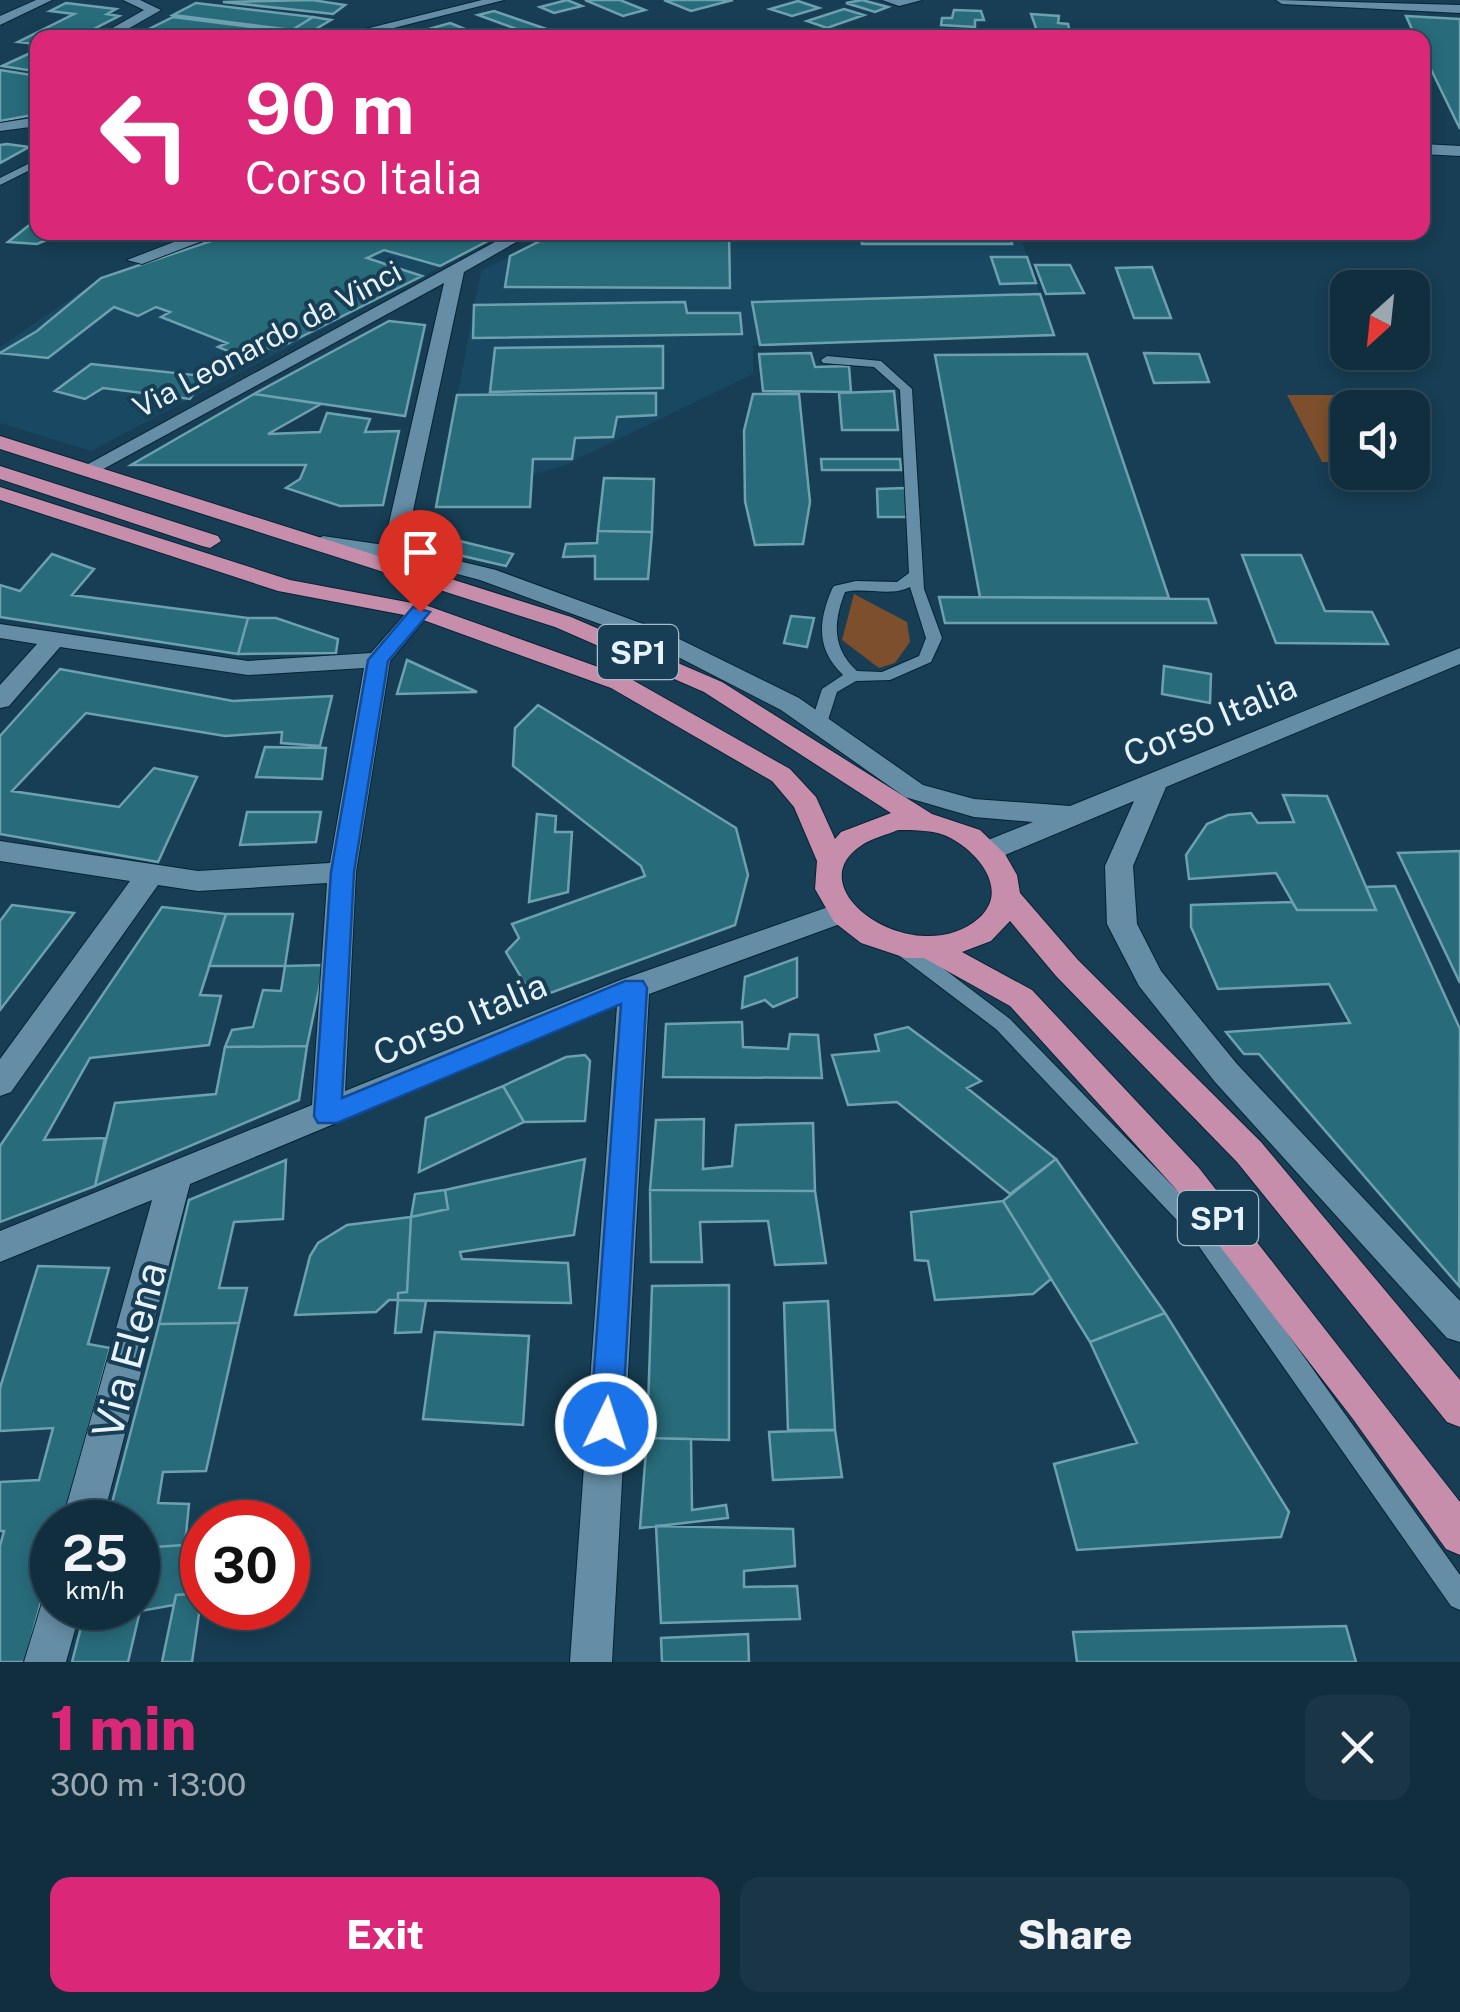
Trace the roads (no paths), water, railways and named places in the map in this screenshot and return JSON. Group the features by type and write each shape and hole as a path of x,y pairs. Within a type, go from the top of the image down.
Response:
{"highway":[{"path":"0,442 323,543"},
{"path":"0,472 620,683 709,730 781,775 806,804 830,860 826,881 840,913"},
{"path":"0,493 286,586 420,612"},
{"name":"SP1","path":"323,543 562,622 644,654 769,719 925,822"},
{"name":"SP1","path":"830,860 844,841 867,828 925,822 954,828 988,850 1006,878 1007,898 1067,968 1249,1152 1460,1409"},
{"path":"915,947 982,933 998,917 1007,898"},
{"name":"SP1","path":"840,913 872,937 915,947 1021,998 1187,1178 1366,1406 1460,1535"}],"street":[{"path":"0,21 46,0"},
{"path":"116,30 155,10 128,0"},
{"path":"369,30 498,0"},
{"path":"1282,0 1460,8"},
{"path":"0,128 30,122"},
{"path":"1430,150 1460,150"},
{"path":"136,260 195,240"},
{"name":"Via Leonardo da Vinci","path":"89,469 512,240"},
{"path":"393,553 456,271"},
{"path":"323,543 393,553 488,575 641,631 732,671 818,724 914,791 974,808 1074,816"},
{"path":"328,1116 342,872 378,660 420,612"},
{"path":"0,630 248,668 378,660"},
{"path":"0,700 54,639"},
{"name":"Corso Italia","path":"988,850 1460,655"},
{"path":"1154,784 1119,866 1122,924 1150,978 1226,1073 1460,1326"},
{"path":"0,851 198,881 342,872"},
{"path":"0,1083 149,876"},
{"name":"Corso Italia","path":"0,1247 634,988 840,913"},
{"path":"591,1662 634,988"},
{"name":"Via Elena","path":"88,1500 175,1177"},
{"path":"45,1662 54,1630"}],"lane":[{"path":"886,0 900,4 918,0"},
{"path":"0,182 30,166"},
{"path":"818,724 830,690 853,676 884,677 926,659 934,638 916,574 906,390 876,364 827,360"},
{"path":"853,676 836,662 826,643 828,612 839,589 856,584 900,587 916,574"},
{"path":"915,947 1002,1024 1199,1228 1460,1597"}]}
